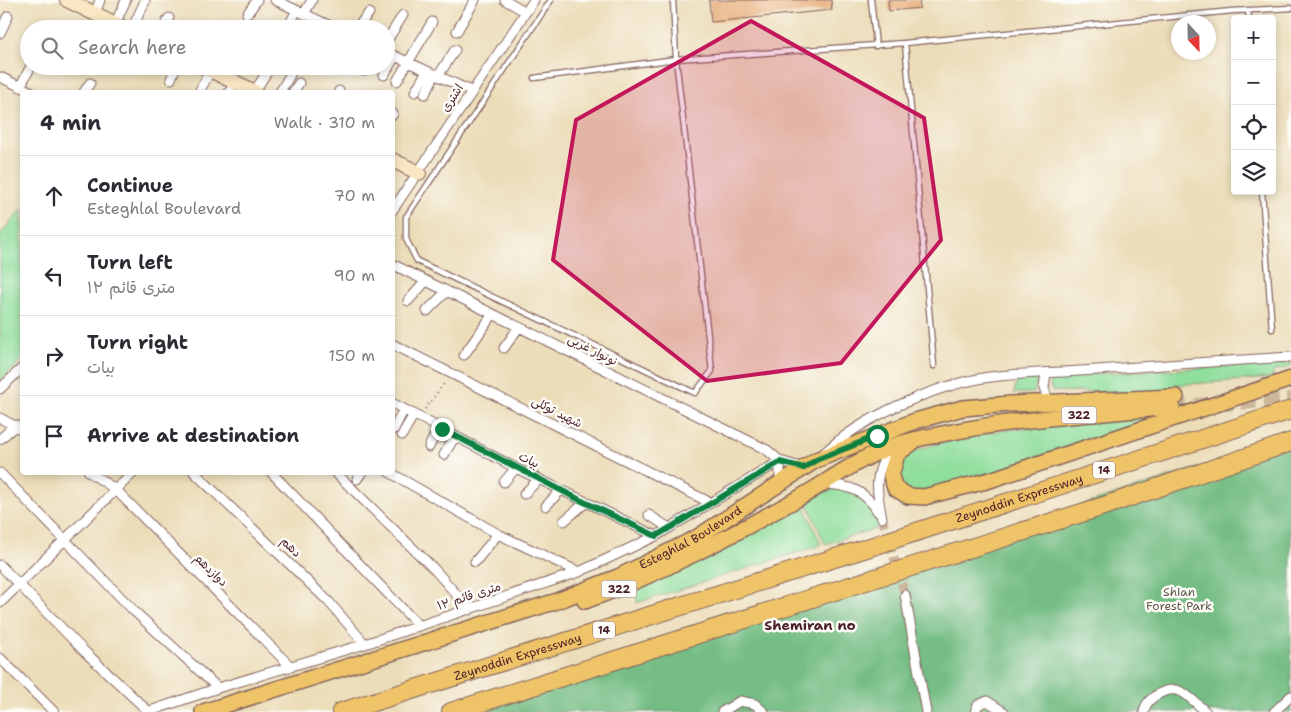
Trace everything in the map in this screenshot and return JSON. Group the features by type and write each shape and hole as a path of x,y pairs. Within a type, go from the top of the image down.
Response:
{"highway":[{"name":"Zeynoddin Expressway","path":"341,712 867,548 1291,410"},
{"path":"451,712 1107,504 1291,442"}],"main road":[{"path":"920,440 905,447 894,461 891,476 896,488 908,496 924,497 990,480 1291,379"},
{"name":"Esteghlal Boulevard","path":"203,712 557,601 618,577 664,555 727,518 810,464 915,421 963,408 1048,401 1174,402 986,426 892,446 867,457 825,484 738,532 665,569 619,589 234,712"},
{"path":"984,406 995,413 996,420 986,426"},
{"path":"727,518 725,522 727,530 738,532"}],"street":[{"path":"100,0 108,20"},
{"path":"111,20 126,0"},
{"path":"247,14 257,0"},
{"path":"275,0 317,20"},
{"path":"294,20 312,0"},
{"path":"457,31 475,0"},
{"path":"505,0 526,12"},
{"name":"اشتری","path":"395,206 419,173 471,90 534,0"},
{"path":"70,1 104,20"},
{"path":"136,20 145,2"},
{"path":"363,20 368,13"},
{"path":"395,28 403,15"},
{"path":"0,33 8,16"},
{"path":"396,81 432,22"},
{"path":"415,92 455,50"},
{"path":"395,56 471,90"},
{"path":"425,94 434,74"},
{"path":"20,87 26,75"},
{"path":"171,79 173,75"},
{"path":"200,90 205,75"},
{"path":"217,75 231,85 247,90"},
{"path":"255,90 264,75"},
{"path":"281,90 290,75"},
{"path":"0,78 27,90"},
{"path":"85,90 90,82"},
{"path":"294,90 299,83"},
{"path":"395,161 419,173"},
{"name":"نونوار غربی","path":"395,266 768,450 780,462"},
{"path":"408,301 426,281"},
{"path":"427,311 447,291"},
{"path":"464,355 493,314"},
{"path":"504,348 519,326"},
{"name":"شهید توکلی","path":"395,345 709,502"},
{"path":"780,483 780,462 810,464 834,443 867,422 927,394 983,378 1046,372 1291,357"},
{"path":"0,389 20,370"},
{"path":"1046,372 1044,388 1048,401"},
{"name":"بیات","path":"395,404 516,468 656,536"},
{"path":"395,427 404,409"},
{"path":"402,435 416,416"},
{"path":"0,418 19,427"},
{"path":"0,440 19,427"},
{"path":"429,447 439,427"},
{"path":"444,455 455,436"},
{"path":"825,484 839,484 860,492 868,497 882,518 876,482 879,468 892,446"},
{"name":"۱۲ متری قائم","path":"148,712 218,688 291,667 470,610 579,572 656,536 709,502 780,462"},
{"path":"504,482 516,468"},
{"path":"0,473 134,611 218,688"},
{"name":"دوازدهم","path":"94,475 115,489 291,667"},
{"path":"0,603 131,475"},
{"name":"دهم","path":"197,475 329,602 365,644"},
{"path":"274,475 419,626"},
{"path":"338,475 435,570 470,610"},
{"path":"394,475 498,534 579,572"},
{"path":"524,494 539,478"},
{"path":"546,506 561,490"},
{"path":"564,521 586,502"},
{"path":"649,515 669,528"},
{"path":"475,562 498,534"},
{"path":"0,565 84,651 148,712"},
{"path":"905,595 926,712"},
{"path":"0,658 54,712"},
{"path":"1144,712 1149,699 1167,689 1176,688 1186,694 1206,712"},
{"path":"1274,712 1291,696"},
{"path":"722,712 740,701 755,704 764,712"},
{"path":"975,712 978,705 987,701 1004,712"}],"lane":[{"path":"551,0 406,216 406,239 417,262 695,392 712,371 676,59 673,0"},
{"path":"871,0 876,46"},
{"path":"534,78 676,59 876,46 1248,10 1291,8"},
{"path":"1248,10 1249,15"},
{"path":"906,43 934,366"},
{"path":"1262,195 1272,330"}],"path":[{"path":"416,416 452,373"}],"highlighted area":[{"path":"751,21 924,118 941,240 841,363 707,381 553,260 576,120"}],"green space":[{"path":"20,211 20,362 0,381 0,235"},
{"path":"1291,363 1291,367 1273,371 1273,378 1175,385 1176,394 1052,391 1050,385 1053,376"},
{"path":"1038,378 1034,393 1014,393 1017,380"},
{"path":"1177,413 981,478 914,493 901,486 896,471 903,454 946,441 996,431"},
{"name":"Shian Forest Park","path":"1291,438 1291,712 443,712"},
{"path":"833,489 849,492 863,500 874,512 881,527 825,544 806,500"},
{"path":"803,502 821,545 637,603 636,593 644,584"}],"building":[{"path":"709,0 831,0 832,10 711,22"},
{"path":"888,0 919,0 920,8 889,11"}],"tunnel":[{"path":"1172,407 1291,399"},
{"path":"882,518 905,595"}],"district":[{"name":"Shemiran no","path":"810,625"}],"route":[{"path":"442,429 580,500 656,536 709,502 780,462 804,468 816,460 877,436"}]}
